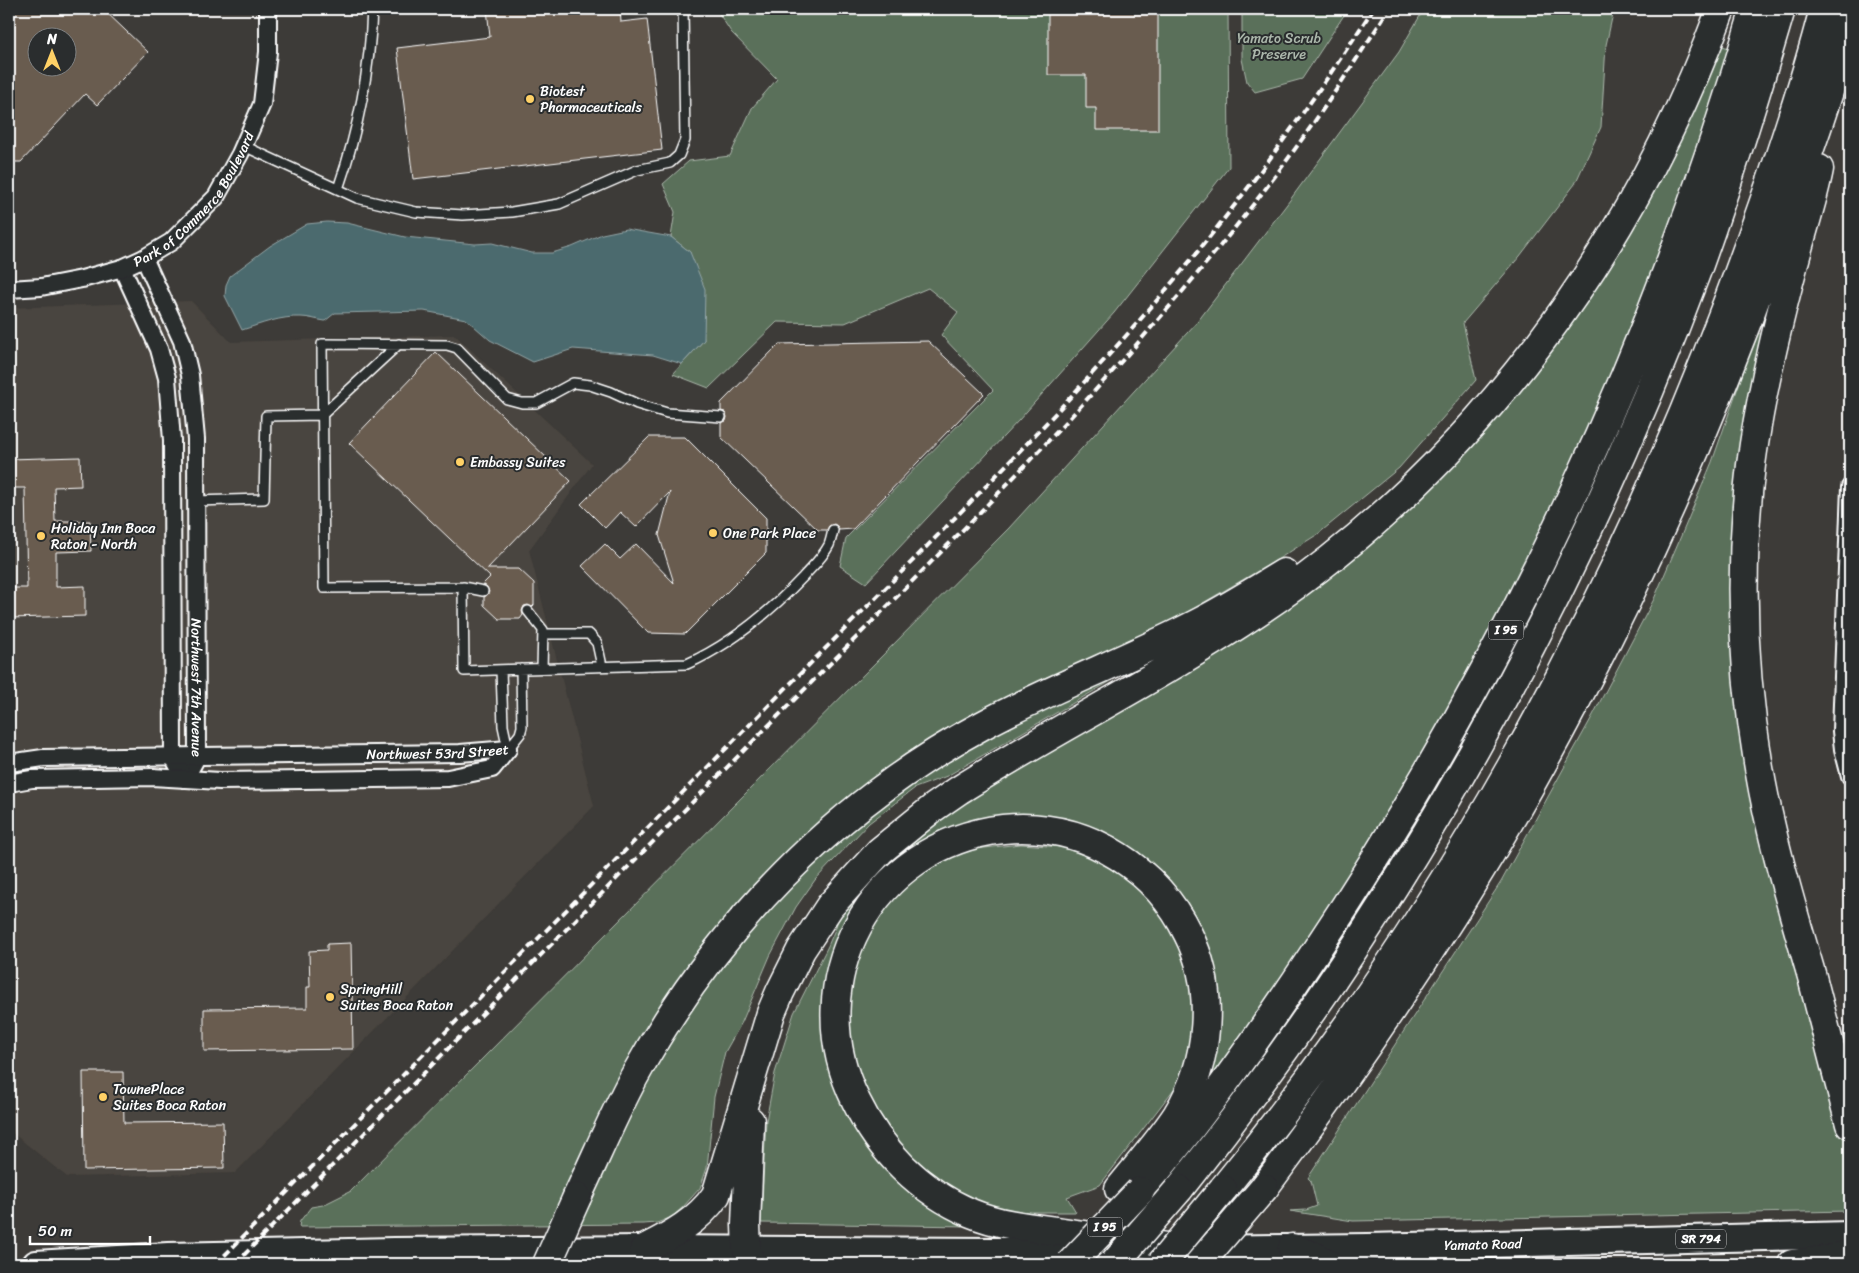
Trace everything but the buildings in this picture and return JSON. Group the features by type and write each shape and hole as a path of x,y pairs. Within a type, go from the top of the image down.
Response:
{"highway":[{"path":"644,1249 684,1228 705,1210 716,1195 771,1013 780,992 801,950 830,906 880,851 933,808 965,786 1210,643 1260,611 1300,582 1398,501 1438,463 1479,418 1563,312 1618,227 1647,177 1673,124 1721,9"},
{"name":"I 95","path":"1070,1264 1129,1190 1195,1121 1260,1033 1340,914 1417,790 1503,636 1580,479 1646,328 1711,153 1755,9"},
{"path":"1114,1264 1179,1189 1290,1041 1383,904 1450,794 1532,644 1606,491 1697,270 1735,159 1781,9"},
{"path":"1180,1259 1223,1189 1283,1114 1408,937 1500,789 1583,633 1660,471 1704,365 1765,198 1802,86 1824,9"},
{"path":"1850,20 1841,55 1818,176 1786,294 1760,405 1748,496 1745,573 1748,674 1759,769 1782,870 1850,1124"},
{"path":"1220,1264 1264,1188 1359,1057 1425,959 1516,810 1574,705 1627,600 1700,440 1761,285 1841,55"},
{"path":"547,1264 633,1078 688,988 750,910 818,841 881,790 956,741 1036,698 1203,620 1275,579 1343,532 1423,460 1479,418"},
{"path":"1065,1264 1129,1190 1177,1116 1189,1090 1200,1057 1205,1025 1204,990 1196,952 1179,916 1158,888 1130,864 1096,844 1063,832 1029,828 993,830 956,840 926,854 899,874 868,907 853,932 839,975 835,1003 839,1051 850,1091 867,1124 893,1158 918,1180 946,1200 978,1215 1015,1225 1180,1259"},
{"path":"1826,1029 1850,1079"},
{"path":"749,1257 748,1150 753,1075"},
{"path":"1180,1259 1264,1188"},
{"path":"1292,1248 1329,1264"},
{"path":"1792,1264 1834,1258 1850,1253"}],"main road":[{"name":"Yamato Road","path":"36,1264 255,1253 644,1249 749,1257 994,1251 1180,1259 1292,1248 1850,1235"}],"street":[{"name":"Park of Commerce Boulevard","path":"9,289 41,287 82,279 122,268 171,242 216,197 244,146 262,104 268,52 268,9"},
{"name":"Northwest 7th Avenue","path":"144,258 178,332 187,358 196,439 197,757 185,779"},
{"name":"Northwest 7th Avenue","path":"122,268 159,349 167,378 172,440 173,757 185,779"},
{"path":"1850,487 1849,594 1841,731 1843,749 1850,776"},
{"name":"Northwest 53rd Street","path":"9,763 43,758 460,753 508,750"},
{"name":"Northwest 53rd Street","path":"9,783 32,779 152,777 220,781 448,778 492,769 508,750"}],"lane":[{"path":"338,189 356,132 371,42 372,9"},
{"path":"244,146 357,198 416,212 463,214 512,212 559,204 637,170 670,163 680,155 685,140 683,9"},
{"path":"484,591 463,587 324,588 322,344 447,344 457,348 507,399 522,403 536,403 574,383 590,385 637,404 666,413 721,417"},
{"path":"196,501 264,499 266,416 322,415 399,344"},
{"path":"463,587 464,671 687,664 707,655 743,632 780,601 822,557 830,543 833,530"},
{"path":"528,611 543,630 542,668"},
{"path":"543,634 589,634 598,643 602,666"},
{"path":"508,750 520,734 522,727 521,669"},
{"path":"502,670 503,726 508,750"}],"shaded area":[{"path":"191,301 231,342 455,335 592,464 529,550 594,806 235,1173 67,1177 9,1130 9,308"}],"green space":[{"path":"716,9 1228,9 1229,167 1114,313 1019,420 866,583 840,566 846,538 993,390 941,335 958,312 928,288 845,323 777,322 709,388 673,374 704,340 690,252 671,237 675,212 663,184 689,161 730,156 752,108 777,79 731,32"},
{"name":"Yamato Scrub Preserve","path":"1242,9 1348,9 1302,79 1255,92 1247,82 1242,59"},
{"path":"1424,9 1614,9 1606,45 1601,127 1575,184 1520,256 1463,323 1476,380 1399,468 1318,534 1280,558 1179,617 1021,690 958,725 892,766 810,830 748,894 562,1203 590,1203 637,1097 668,1040 722,961 787,884 911,782 987,735 1156,655 947,776 915,788 869,823 815,880 796,907 770,956 742,1022 725,1052 714,1097 707,1168 700,1188 672,1217 657,1223 643,1224 299,1227 300,1221 311,1207 323,1205 351,1191 1009,528 1198,321 1399,52"},
{"path":"1719,45 1729,48 1670,231 1622,358 1526,569 1397,806 1214,1080 1205,1075 1214,988 1117,842 928,840 900,857 880,876 830,964 824,986 822,1023 830,1069 844,1102 970,1226 761,1223 766,1121 775,1073 794,1013 828,946 839,915 875,872 947,812 1329,575 1371,541 1450,467 1522,387 1586,300 1623,237"},
{"path":"1757,333 1767,336 1738,636 1787,911 1850,1146 1850,1211 1353,1221 1290,1211 1306,1210 1317,1206 1311,1181 1308,1178 1501,882 1592,717 1654,599 1712,462"},
{"path":"1021,844 1061,847 1086,856 1113,870 1133,885 1154,906 1166,924 1179,949 1188,975 1193,1016 1188,1057 1177,1085 1100,1185 1067,1197 1076,1212 1011,1212 982,1203 979,1207 923,1170 895,1144 873,1109 853,1066 845,1004 862,940 906,880 957,851"}],"water":[{"path":"347,223 405,237 475,244 492,243 532,253 552,253 602,234 626,229 671,237 690,252 705,289 704,340 682,364 653,355 573,349 533,362 490,340 466,319 424,311 335,313 325,321 294,317 271,321 242,330 225,296 226,285 230,276 270,246 307,224"}],"railway":[{"path":"216,1264 931,542 1070,398 1158,299 1216,229 1297,121 1373,9"},
{"path":"235,1264 911,583 1087,399 1199,272 1252,206 1323,109 1389,9"}],"place":[{"name":"Biotest Pharmaceuticals","path":"530,99"},
{"name":"Embassy Suites","path":"460,462"},
{"name":"One Park Place","path":"713,533"},
{"name":"Holiday Inn Boca Raton - North","path":"41,536"},
{"name":"SpringHill Suites Boca Raton","path":"330,997"},
{"name":"TownePlace Suites Boca Raton","path":"103,1097"}]}
